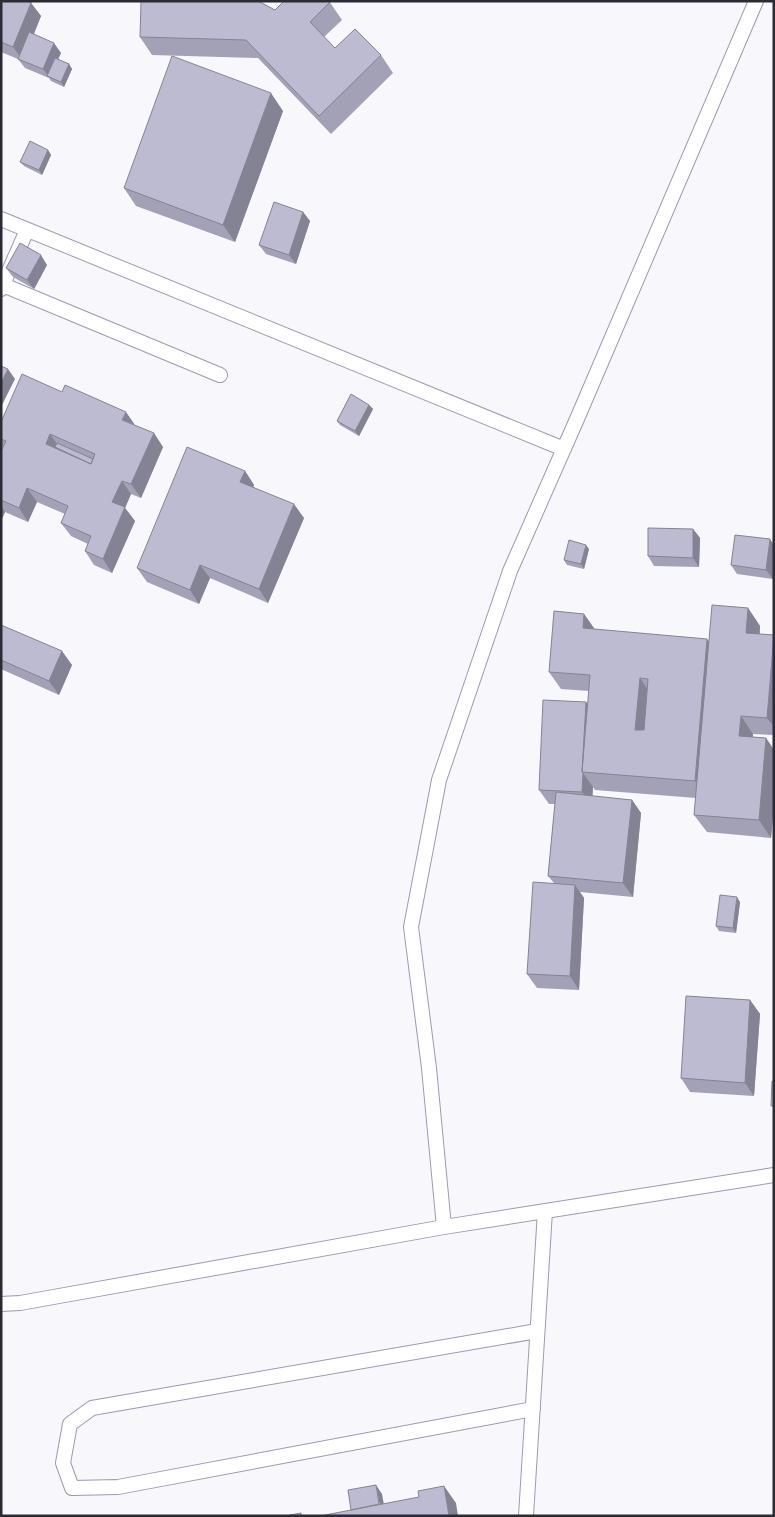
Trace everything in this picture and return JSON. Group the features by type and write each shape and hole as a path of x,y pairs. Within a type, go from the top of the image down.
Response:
{"lane":[{"path":"444,1227 429,1068 411,927 439,780 510,571 756,1"},
{"path":"1,218 564,449"},
{"path":"27,230 2,287 220,375"},
{"path":"1,1304 20,1303 444,1227 774,1175"},
{"path":"526,1516 545,1212"},
{"path":"533,1409 118,1487 72,1488 63,1463 70,1424 92,1408 537,1331"}],"building":[{"path":"1,1 28,1 31,3 13,47 1,42"},
{"path":"141,1 258,1 275,10 284,1 329,1 310,22 335,48 355,29 381,55 319,116 246,40 140,37"},
{"path":"29,32 54,43 43,69 18,59"},
{"path":"172,56 271,93 223,225 124,188"},
{"path":"55,58 69,64 61,82 47,76"},
{"path":"30,141 48,150 39,170 20,162"},
{"path":"274,202 303,212 289,255 259,245"},
{"path":"20,243 41,255 27,280 6,268"},
{"path":"1,366 8,369 1,383"},
{"path":"22,374 62,392 65,385 126,412 122,420 154,433 131,484 122,481 112,502 125,507 103,559 85,551 91,536 61,523 68,506 27,488 19,508 1,500 1,451 6,441 1,439 1,422","holes":["50,434 95,454 91,464 46,444"]},
{"path":"351,394 369,405 355,431 337,421"},
{"path":"57,443 93,459 91,464 55,447"},
{"path":"187,447 245,471 240,482 294,504 259,589 200,565 190,590 137,568"},
{"path":"648,528 693,529 693,558 648,556"},
{"path":"735,535 770,539 766,570 731,565"},
{"path":"569,540 586,545 581,564 564,560"},
{"path":"712,605 748,608 746,633 774,635 767,718 741,716 739,736 766,738 759,820 694,815"},
{"path":"554,611 584,614 583,628 707,639 695,781 582,772 590,675 549,672","holes":["640,678 648,679 644,730 635,730"]},
{"path":"1,625 62,651 49,681 1,660"},
{"path":"543,700 586,702 582,792 539,790"},
{"path":"556,792 632,800 623,883 548,876"},
{"path":"533,882 575,885 570,976 527,974"},
{"path":"720,895 737,897 733,928 716,926"},
{"path":"686,996 750,1000 745,1083 681,1078"},
{"path":"772,1081 774,1081 774,1106 771,1106"},
{"path":"376,1485 379,1504 351,1510 348,1490"},
{"path":"444,1486 449,1516 320,1516 419,1497 418,1491"},
{"path":"301,1513 301,1516 285,1516"}]}
